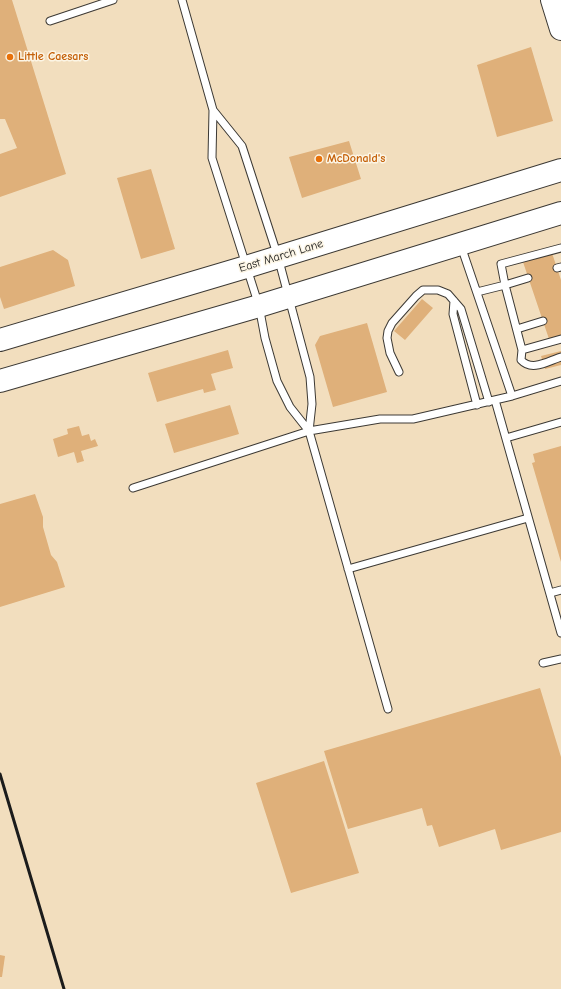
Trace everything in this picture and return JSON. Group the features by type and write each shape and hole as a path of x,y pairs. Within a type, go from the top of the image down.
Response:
{"main road":[{"path":"552,0 561,29"},
{"name":"East March Lane","path":"0,340 246,267 561,170"},
{"path":"0,381 259,306 561,213"}],"lane":[{"path":"50,21 113,0"},
{"path":"182,0 213,110 212,158 259,306 265,338 278,381 290,407 309,432 388,709"},
{"path":"213,110 242,146 278,257 310,377 312,404 309,432"},
{"path":"460,244 512,396"},
{"path":"561,248 502,264 505,285 522,350 521,360 525,365 533,366 561,357"},
{"path":"477,292 528,278"},
{"path":"399,372 390,353 387,338 388,331 392,323 423,290 438,290 448,294 461,309 506,438 561,633"},
{"path":"454,301 453,314 477,405"},
{"path":"517,329 543,321"},
{"path":"522,350 561,339"},
{"path":"133,488 309,432 380,419 413,419 477,405 561,381"},
{"path":"506,438 561,422"},
{"path":"348,569 528,518"},
{"path":"550,594 561,590"},
{"path":"543,663 561,659"}],"building":[{"path":"0,0 12,0 66,174 0,197 0,154 17,148 5,119 0,119"},
{"path":"531,47 553,121 497,137 477,65"},
{"path":"349,141 361,179 302,198 289,157"},
{"path":"151,169 175,249 141,259 117,178"},
{"path":"53,250 68,260 75,286 4,309 0,297 0,267"},
{"path":"552,253 561,280 561,336 549,339 523,262"},
{"path":"422,299 433,308 405,340 394,331"},
{"path":"367,323 387,392 333,407 315,345 320,336"},
{"path":"228,350 233,368 211,374 216,390 204,393 203,389 157,402 148,373"},
{"path":"561,351 561,365 545,369 541,356"},
{"path":"230,405 239,434 174,453 165,424"},
{"path":"79,426 82,436 89,434 91,441 95,439 98,446 81,451 84,461 77,463 74,452 58,457 53,439 68,434 67,429"},
{"path":"561,446 561,562 532,463 535,462 533,454"},
{"path":"35,494 43,517 43,527 51,555 57,562 65,587 0,607 0,504"},
{"path":"540,688 561,757 561,832 501,850 495,829 439,847 432,825 427,826 422,808 348,829 324,751"},
{"path":"324,761 359,873 291,893 256,783"},
{"path":"0,955 5,956 2,977 0,977"}],"railway":[{"path":"0,774 64,989"}],"place":[{"name":"Little Caesars","path":"10,57"},
{"name":"McDonald's","path":"319,159"}]}
